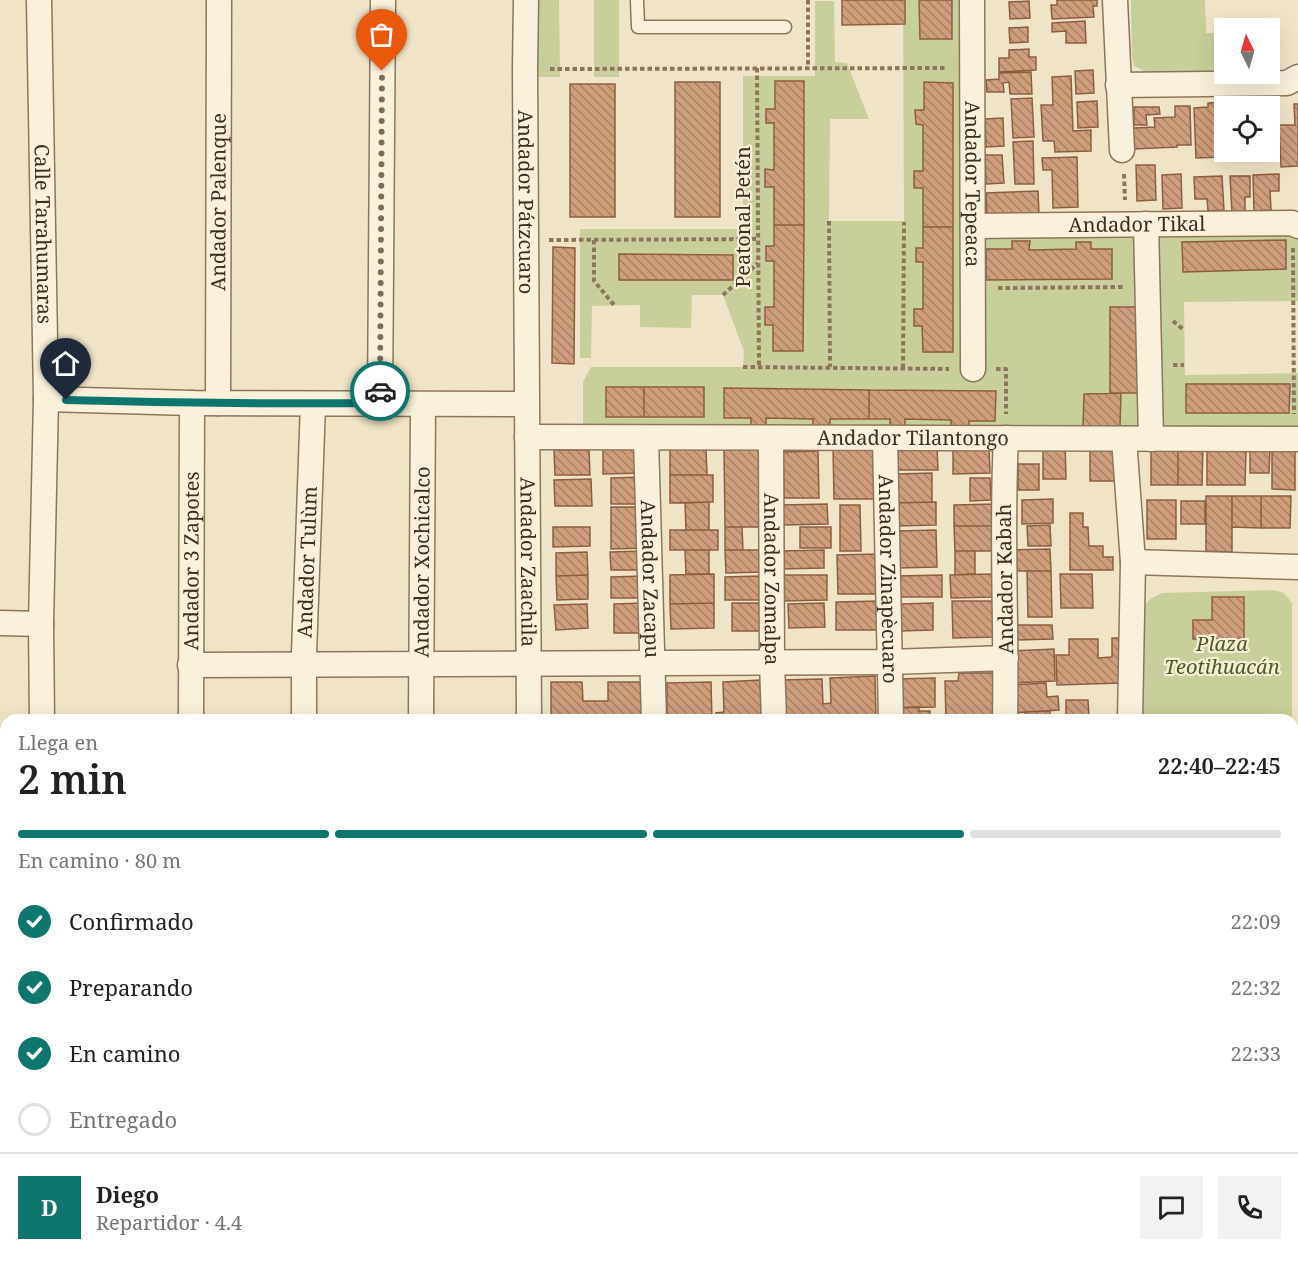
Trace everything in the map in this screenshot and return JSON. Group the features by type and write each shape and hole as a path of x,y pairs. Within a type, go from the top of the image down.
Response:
{"street":[{"name":"Calle Tarahumaras","path":"39,0 45,399 41,624 42,714"},
{"name":"Andador Palenque","path":"218,403 219,0"},
{"path":"380,403 383,0"},
{"name":"Andador Pátzcuaro","path":"526,0 526,404"},
{"name":"Andador Tepeaca","path":"972,0 973,369"},
{"path":"1115,0 1122,150"},
{"path":"1118,85 1287,83 1298,77"},
{"path":"1136,224 1147,287 1151,439"},
{"name":"Andador Tikal","path":"973,226 1295,225"},
{"path":"45,399 192,403 526,404"},
{"name":"Andador 3 Zapotes","path":"191,714 192,403"},
{"name":"Andador Tulùm","path":"304,714 313,404"},
{"name":"Andador Zaachila","path":"526,404 529,714"},
{"name":"Andador Xochicalco","path":"421,714 423,405"},
{"name":"Andador Tilantongo","path":"527,437 1296,439"},
{"name":"Andador Zacapu","path":"646,438 654,714"},
{"name":"Andador Zomalpa","path":"771,438 774,714"},
{"name":"Andador Zinapècuaro","path":"885,438 891,714"},
{"name":"Andador Kabah","path":"1005,714 1004,482 1006,438"},
{"path":"1124,439 1133,562 1130,714"},
{"path":"1133,562 1298,567"},
{"path":"0,623 41,624"},
{"path":"190,666 890,662 1006,658"}],"lane":[{"path":"637,0 638,27 785,27"}],"path":[{"path":"808,0 808,68"},
{"name":"Peatonal Petén","path":"757,68 759,366"},
{"path":"525,69 972,68"},
{"path":"1122,150 1136,224"},
{"path":"829,221 830,368"},
{"path":"903,368 904,222"},
{"path":"1295,225 1296,439"},
{"path":"526,240 758,239"},
{"path":"594,240 594,281 614,305"},
{"path":"723,295 758,262"},
{"path":"973,288 1147,287"},
{"path":"743,367 1006,369 1006,438"}],"green space":[{"path":"531,0 559,0 560,77 531,77"},
{"path":"594,0 619,0 619,77 594,77"},
{"path":"903,0 963,0 965,238 1298,231 1298,301 1184,302 1185,375 1298,373 1298,430 583,426 583,382 591,367 743,367 744,352 723,295 692,295 691,328 640,327 640,305 592,306 591,358 580,358 580,229 743,229 743,76 815,76 815,1 834,1 835,62 847,63 869,119 830,119 829,221 904,221"},
{"path":"1131,0 1205,0 1206,33 1214,33 1214,72 1148,73 1134,66"},
{"name":"Plaza Teotihuacán","path":"1274,590 1284,593 1292,603 1292,714 1143,714 1145,604 1162,593"}],"building":[{"path":"842,0 905,0 905,24 842,25"},
{"path":"919,0 952,0 952,39 920,39"},
{"path":"1057,0 1097,0 1097,6 1093,6 1094,17 1052,19 1051,5 1057,5"},
{"path":"1029,1 1030,18 1010,19 1009,2"},
{"path":"1085,21 1086,43 1066,43 1066,31 1052,32 1052,23"},
{"path":"1028,27 1028,42 1010,43 1009,28"},
{"path":"1029,49 1029,57 1036,57 1036,70 999,72 999,58 1009,58 1009,50"},
{"path":"1093,70 1094,93 1076,94 1075,71"},
{"path":"1031,72 1032,94 1010,94 1009,82 1003,83 1004,92 987,92 986,80 999,79 999,73"},
{"path":"1071,76 1073,131 1091,130 1091,151 1055,152 1054,141 1043,141 1041,105 1053,105 1052,77"},
{"path":"775,81 804,81 804,225 774,225 774,187 765,187 765,169 774,170 774,123 766,123 766,109 775,109"},
{"path":"675,82 720,82 720,217 675,217"},
{"path":"924,82 953,83 953,227 923,227 923,188 914,188 914,171 923,171 923,125 916,124 915,110 924,110"},
{"path":"570,84 615,84 615,217 570,217"},
{"path":"1032,98 1034,137 1013,138 1011,99"},
{"path":"1097,101 1098,127 1078,128 1077,102"},
{"path":"1208,103 1214,103 1214,157 1196,158 1194,108 1208,107"},
{"path":"1294,104 1298,104 1298,166 1281,167 1280,125 1295,125"},
{"path":"1175,106 1190,106 1191,145 1134,149 1133,128 1155,127 1154,118 1175,117"},
{"path":"1134,107 1159,107 1160,114 1146,115 1147,125 1134,125"},
{"path":"1003,118 1004,146 986,147 985,119"},
{"path":"1033,141 1034,184 1015,184 1013,142"},
{"path":"985,155 1002,155 1004,183 986,184"},
{"path":"1077,157 1078,207 1053,208 1052,170 1043,170 1042,158"},
{"path":"1136,165 1155,165 1156,200 1137,201"},
{"path":"1181,174 1182,208 1163,209 1162,175"},
{"path":"1279,174 1279,191 1270,191 1271,210 1254,211 1253,175"},
{"path":"1222,176 1224,210 1208,211 1207,199 1195,199 1194,177"},
{"path":"1230,176 1250,176 1250,197 1245,197 1245,212 1232,213"},
{"path":"1038,191 1039,214 987,216 986,193"},
{"path":"774,225 804,225 803,351 773,351 773,325 765,325 765,307 774,307 774,261 766,261 766,246 774,246"},
{"path":"923,227 953,227 953,352 923,352 922,326 914,326 914,309 923,309 923,262 916,262 916,248 923,248"},
{"path":"1286,240 1286,269 1183,272 1182,242"},
{"path":"1012,241 1030,241 1029,250 1076,249 1076,242 1091,242 1091,249 1112,249 1112,279 986,280 986,249 1012,249"},
{"path":"553,247 575,248 574,364 552,363"},
{"path":"619,254 733,255 733,280 619,280"},
{"path":"1110,307 1141,307 1140,393 1110,393"},
{"path":"1186,384 1290,384 1289,413 1186,413"},
{"path":"606,387 644,387 644,417 606,417"},
{"path":"644,387 704,387 704,417 644,417"},
{"path":"724,388 869,390 869,419 830,419 830,428 813,428 813,419 766,418 766,426 751,426 751,418 724,418"},
{"path":"869,390 996,391 995,421 969,421 969,429 951,429 951,420 905,419 905,427 890,427 890,419 869,419"},
{"path":"1121,393 1120,426 1083,426 1084,394"},
{"path":"1065,442 1066,479 1043,479 1043,443"},
{"path":"1090,443 1116,443 1116,481 1090,481"},
{"path":"1178,443 1178,485 1151,485 1151,444"},
{"path":"1178,443 1203,444 1202,485 1178,485"},
{"path":"875,445 876,499 834,499 833,446"},
{"path":"898,447 937,447 938,470 898,470"},
{"path":"644,448 644,473 603,474 603,449"},
{"path":"1250,448 1270,448 1269,473 1250,473"},
{"path":"670,449 706,449 707,475 670,475"},
{"path":"761,449 762,527 725,527 724,450"},
{"path":"989,449 990,473 953,474 953,450"},
{"path":"554,450 589,450 590,475 555,475"},
{"path":"818,451 819,498 784,498 783,452"},
{"path":"1207,451 1246,451 1245,485 1207,485"},
{"path":"1272,451 1295,451 1295,490 1272,489"},
{"path":"1018,464 1039,464 1039,490 1018,490"},
{"path":"932,473 932,502 895,503 894,474"},
{"path":"670,475 713,475 713,502 670,503"},
{"path":"644,477 645,504 611,504 611,478"},
{"path":"970,478 990,478 991,500 970,501"},
{"path":"591,479 592,506 555,506 554,480"},
{"path":"1206,496 1232,496 1232,552 1206,551"},
{"path":"1232,496 1261,496 1261,528 1232,527"},
{"path":"1261,496 1291,496 1290,528 1261,528"},
{"path":"1053,499 1053,523 1022,524 1022,500"},
{"path":"1147,500 1176,500 1176,539 1147,539"},
{"path":"1181,501 1205,501 1205,524 1181,524"},
{"path":"709,502 709,530 686,530 685,503"},
{"path":"936,502 936,525 895,526 895,503"},
{"path":"827,504 828,524 783,525 782,505"},
{"path":"994,504 995,526 954,526 954,505"},
{"path":"840,505 860,505 861,551 840,551"},
{"path":"611,507 645,507 645,548 611,549"},
{"path":"1070,513 1083,513 1083,527 1088,527 1089,546 1103,546 1103,557 1113,557 1113,570 1070,570"},
{"path":"1050,525 1051,546 1028,546 1027,526"},
{"path":"954,526 995,526 995,551 955,551"},
{"path":"553,527 590,527 590,546 553,547"},
{"path":"725,527 742,527 743,550 725,550"},
{"path":"800,527 831,527 831,548 800,548"},
{"path":"670,530 718,530 718,550 670,550"},
{"path":"936,530 937,567 899,568 898,531"},
{"path":"1050,549 1051,571 1009,571 1009,550"},
{"path":"685,550 709,550 709,574 686,574"},
{"path":"725,550 763,550 763,572 726,573"},
{"path":"824,550 824,568 781,569 781,551"},
{"path":"645,551 645,570 611,570 610,552"},
{"path":"955,551 975,551 975,574 955,575"},
{"path":"587,552 588,575 556,576 556,553"},
{"path":"877,554 878,594 838,594 837,555"},
{"path":"1027,571 1051,571 1052,617 1028,617"},
{"path":"714,574 714,603 670,604 670,575"},
{"path":"993,574 993,597 951,598 950,575"},
{"path":"1060,574 1092,574 1093,608 1061,608"},
{"path":"588,575 588,599 557,600 556,576"},
{"path":"782,575 827,575 827,600 782,601"},
{"path":"942,575 942,597 898,597 897,576"},
{"path":"644,576 645,598 611,598 611,577"},
{"path":"760,576 761,600 725,600 725,577"},
{"path":"1212,597 1244,597 1244,638 1193,639 1193,620 1212,620"},
{"path":"879,601 879,630 836,630 836,602"},
{"path":"952,601 995,601 996,637 953,638"},
{"path":"645,603 645,633 614,633 614,604"},
{"path":"714,603 714,628 671,629 670,604"},
{"path":"732,603 763,603 763,631 732,631"},
{"path":"824,603 825,627 789,628 788,604"},
{"path":"933,603 933,630 900,631 900,604"},
{"path":"587,604 588,628 556,630 554,605"},
{"path":"1017,625 1052,625 1053,639 1017,640"},
{"path":"1112,638 1119,638 1121,683 1057,685 1056,655 1069,655 1069,639 1098,639 1098,658 1112,657"},
{"path":"1054,649 1055,681 1010,683 1008,651"},
{"path":"959,673 995,673 995,714 946,714 945,681 958,681"},
{"path":"875,676 876,714 781,714 779,680 822,679 823,704 831,703 830,678"},
{"path":"935,678 935,707 895,708 894,679"},
{"path":"760,680 762,714 716,714 724,712 723,682"},
{"path":"551,682 582,682 583,701 608,701 608,682 647,682 648,714 551,714"},
{"path":"711,682 712,714 667,714 667,683"},
{"path":"1046,683 1047,697 1058,696 1059,710 1012,713 1011,685"},
{"path":"1066,700 1088,700 1089,714 1066,714"},
{"path":"919,707 919,711 930,711 930,714 895,714 895,708"},
{"path":"1050,711 1050,714 1025,714 1025,712"}],"way so far":[{"path":"380,391 382,71"}],"route":[{"path":"66,400 380,403 380,391"}]}
